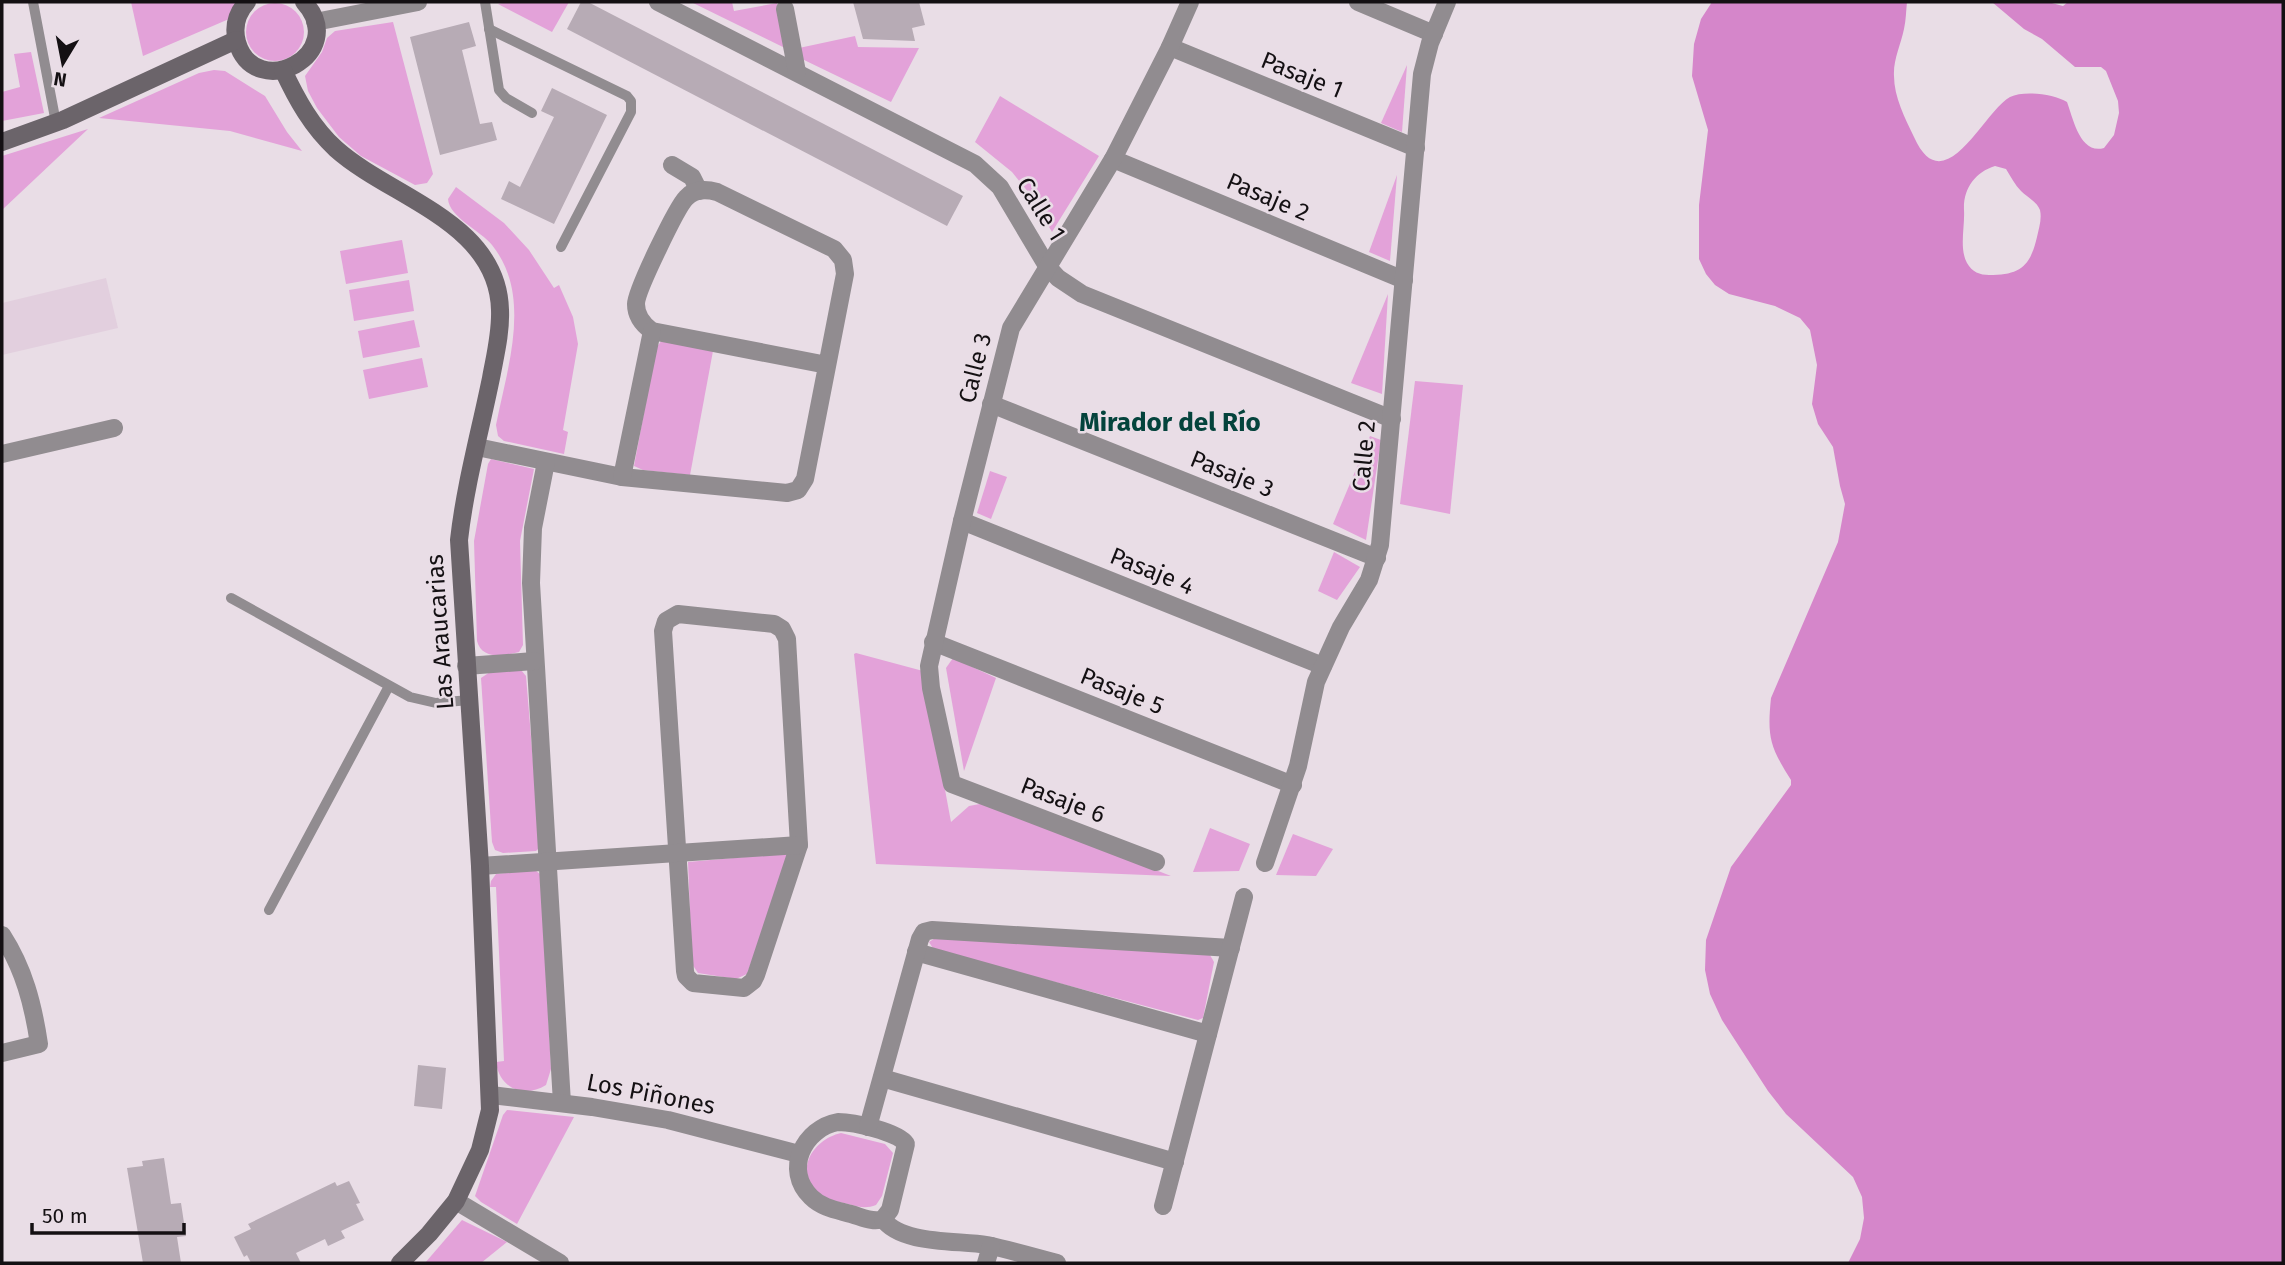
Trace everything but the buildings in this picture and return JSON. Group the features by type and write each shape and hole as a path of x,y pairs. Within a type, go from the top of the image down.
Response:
{"street":[{"path":"247,2 236,22 236,40 243,54 254,65 268,70 283,70 297,65 312,50 316,36 315,22 304,2"},
{"path":"315,22 418,2"},
{"name":"Calle 1","path":"658,2 975,164 1000,187 1047,266 1058,278 1096,301 1392,419"},
{"name":"Calle 3","path":"951,784 929,666 990,404 1011,328 1113,159 1190,2"},
{"path":"1358,2 1434,34"},
{"name":"Calle 2","path":"1265,863 1293,785 1311,700 1322,666 1369,580 1377,558 1383,526 1422,74 1447,2"},
{"path":"785,9 797,72"},
{"path":"2,142 55,123 236,40"},
{"name":"Pasaje 1","path":"1170,47 1416,148"},
{"name":"Las Araucarias","path":"283,70 307,116 330,144 354,164 447,223 486,259 495,276 498,291 500,325 459,540 480,866 491,1095 482,1144 456,1200 429,1234 400,1263"},
{"name":"Pasaje 2","path":"1113,159 1404,280"},
{"path":"672,165 692,177 699,191"},
{"path":"477,447 622,477 788,493 798,490 804,479 827,365 845,274 843,260 834,249 716,192 699,191 685,199 638,292 637,310 640,320 652,331 827,365"},
{"path":"622,477 652,331"},
{"name":"Pasaje 3","path":"990,404 1377,558"},
{"path":"2,454 114,428"},
{"path":"546,462 531,542 534,661 562,1103"},
{"name":"Pasaje 4","path":"962,521 1322,666"},
{"path":"678,614 774,624 785,634 799,845 756,975 749,985 739,988 698,984 686,976 677,853 663,631 666,621 678,614"},
{"name":"Pasaje 5","path":"933,642 1293,785"},
{"path":"466,666 534,661"},
{"name":"Pasaje 6","path":"951,784 1156,862"},
{"path":"480,866 799,845"},
{"path":"1163,1206 1244,897"},
{"path":"868,1127 916,953 922,935 932,930 1231,948"},
{"path":"2,935 26,981 35,1016 38,1044 2,1053"},
{"path":"916,953 1208,1034"},
{"path":"881,1078 1174,1162"},
{"name":"Los Piñones","path":"491,1095 562,1103 678,1122 799,1154"},
{"path":"846,1122 868,1127 902,1137 906,1143 890,1210 883,1219 872,1220 830,1208 815,1200 805,1190 799,1177 799,1154 810,1136 830,1124 846,1122"},
{"path":"456,1200 560,1263"},
{"path":"883,1219 895,1230 950,1242 988,1255 1057,1263"}],"lane":[{"path":"33,2 55,123"},
{"path":"485,2 501,93 532,113"},
{"path":"489,29 627,96 631,101 631,112 561,247"},
{"path":"231,598 410,697 423,701 452,703 469,700"},
{"path":"269,910 389,686"}],"shaded area":[{"path":"131,2 244,2 229,19 143,56"},
{"path":"569,2 552,32 498,4"},
{"path":"691,2 732,2 734,11 777,3 787,49"},
{"path":"1712,2 1907,2 1904,29 1895,64 1896,92 1914,137 1926,155 1938,161 1950,158 1963,148 1999,106 2016,95 2047,95 2067,102 2083,141 2096,149 2104,148 2114,135 2119,113 2118,101 2106,71 2101,67 2075,67 1992,2 2048,2 2063,6 2068,2 2283,2 2283,1263 1848,1263 1860,1239 1864,1218 1862,1197 1853,1177 1786,1114 1722,1020 1710,994 1705,970 1706,940 1731,867 1791,785 1791,780 1774,750 1769,723 1771,698 1838,542 1845,504 1833,447 1818,424 1812,404 1817,365 1810,330 1800,318 1775,306 1729,294 1715,285 1699,259 1699,205 1708,130 1692,76 1694,44 1701,19","holes":["1995,166 2006,169 2019,189 2039,207 2039,227 2031,256 2022,267 2000,275 1982,274 1971,269 1963,251 1964,202 1968,188 1982,172"]},
{"path":"269,3 281,3 296,11 304,26 304,38 296,53 281,61 269,61 254,53 246,38 246,26 254,11"},
{"path":"393,22 433,174 427,183 415,185 361,156 339,137 308,91 305,76 322,52 327,38 335,31"},
{"path":"855,36 858,47 919,48 891,102 802,59 799,48"},
{"path":"31,52 44,113 2,121 2,92 20,87 14,54"},
{"path":"1407,65 1402,132 1381,123"},
{"path":"225,71 265,96 302,151 230,131 99,118 199,73"},
{"path":"1000,96 1099,156 1052,232 1029,193 1012,172 975,142"},
{"path":"88,129 2,210 2,156"},
{"path":"1397,175 1390,261 1369,252"},
{"path":"456,187 504,223 529,250 554,288 559,285 573,317 578,344 563,430 568,432 564,454 504,441 498,436 496,425 514,333 511,287 504,265 492,245 459,218 450,206 448,199"},
{"path":"402,240 408,273 346,284 340,251"},
{"path":"106,278 118,328 2,355 2,303"},
{"path":"409,280 414,311 354,321 349,290"},
{"path":"1388,294 1382,394 1351,383"},
{"path":"414,320 420,347 363,358 358,331"},
{"path":"662,340 713,351 690,475 643,470 634,466 656,348"},
{"path":"422,358 428,387 369,399 363,370"},
{"path":"1415,381 1463,385 1450,514 1400,504"},
{"path":"1370,436 1381,440 1366,540 1333,524"},
{"path":"491,459 534,469 520,541 523,645 519,652 500,655 484,651 477,641 474,541"},
{"path":"990,471 1007,477 991,519 977,513"},
{"path":"1334,552 1360,567 1337,600 1318,591"},
{"path":"856,653 923,671 951,822 969,806 985,803 1171,876 876,864"},
{"path":"953,658 996,678 964,771 946,668"},
{"path":"521,670 526,676 540,847 536,851 503,853 495,850 492,842 481,678 490,672"},
{"path":"1210,828 1250,844 1239,871 1193,872"},
{"path":"1293,834 1333,849 1316,876 1276,875"},
{"path":"791,853 747,974 736,979 698,973 692,964 688,862"},
{"path":"535,870 541,875 551,1069 546,1085 521,1091 502,1079 496,1062 504,1061 496,887 490,887 496,874"},
{"path":"937,937 1210,955 1214,962 1203,1018 1198,1020 934,950 929,942"},
{"path":"507,1110 574,1117 517,1224 475,1196"},
{"path":"841,1133 885,1144 893,1153 882,1196 876,1205 862,1207 831,1200 813,1187 808,1177 809,1159 814,1150 830,1137"},
{"path":"462,1220 507,1242 481,1263 425,1263"}],"district":[{"name":"Mirador del Río","path":"1170,422"}]}
